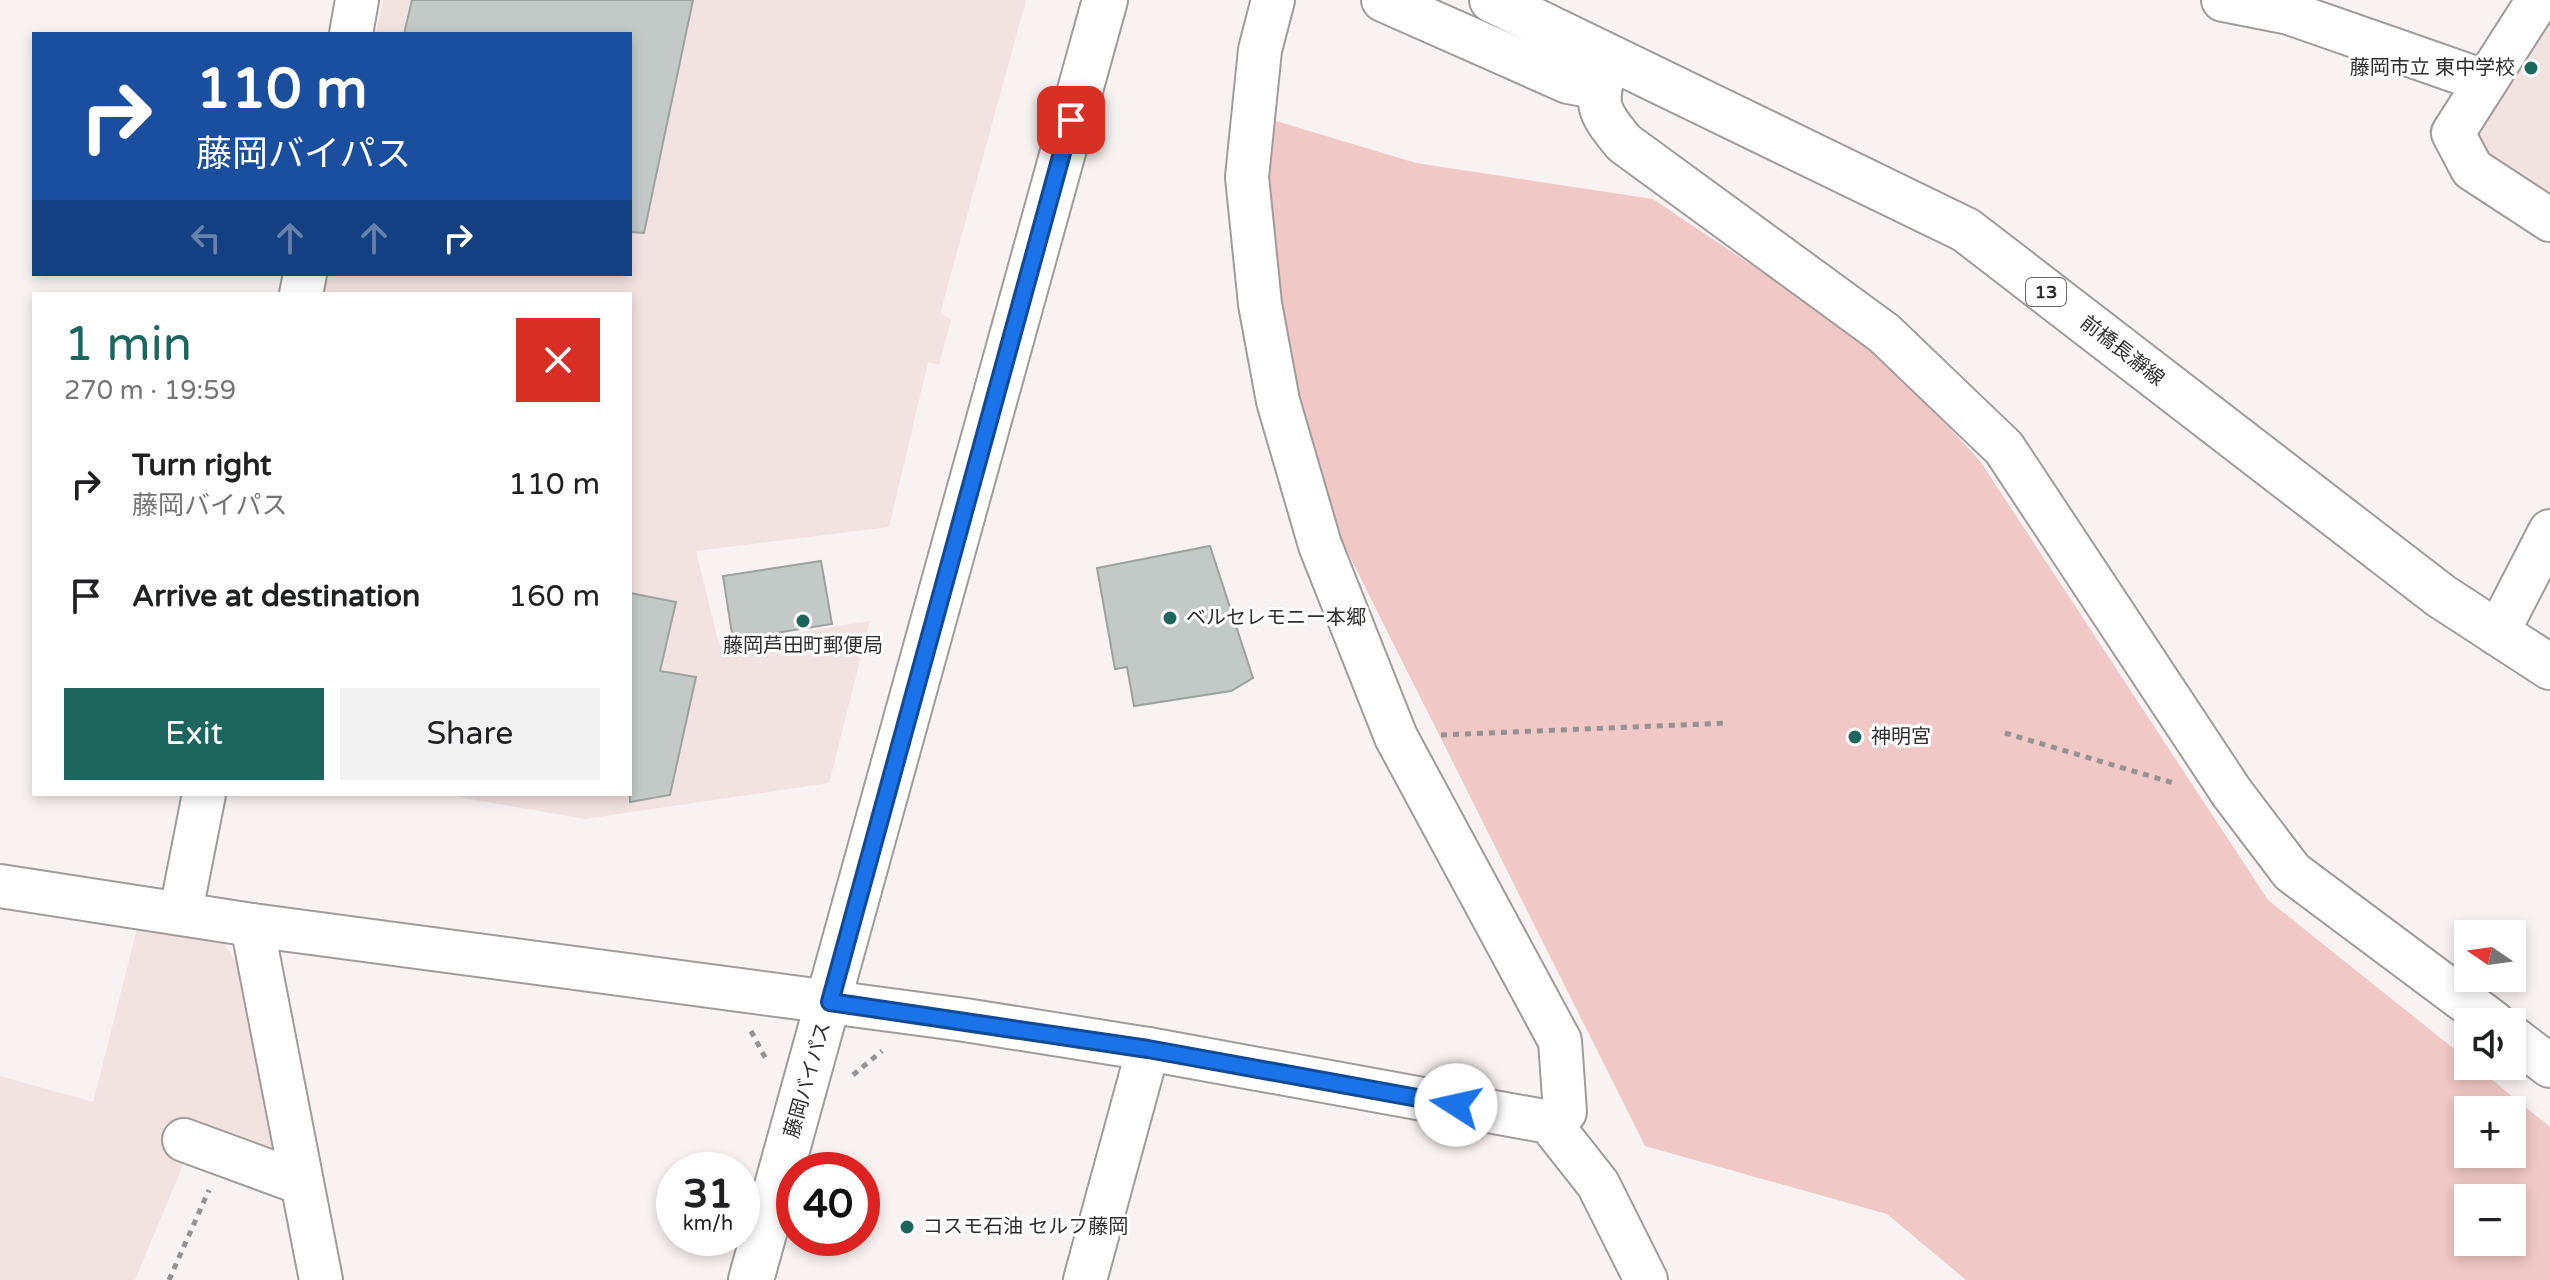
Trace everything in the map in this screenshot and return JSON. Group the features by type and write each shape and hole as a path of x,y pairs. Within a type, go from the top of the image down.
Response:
{"main road":[{"name":"藤岡バイパス","path":"751,1280 830,1002 999,374 1105,0"},
{"name":"前橋長瀞線","path":"1492,0 1604,72 1966,230 2441,596 2550,667"}],"street":[{"path":"351,32 357,0"},
{"path":"1273,0 1260,50 1247,177 1260,304 1278,401 1320,545 1396,737 1560,1041 1565,1112 1549,1122"},
{"path":"1383,0 1568,82 1604,72"},
{"path":"2223,0 2289,13 2484,81"},
{"path":"2538,0 2453,133 2472,169 2550,220"},
{"path":"1604,72 1596,101 1607,123 1624,143 1884,333 2004,448 2232,793 2292,872 2474,1008"},
{"path":"2497,634 2550,531"},
{"path":"181,911 204,796"},
{"path":"0,886 181,911 252,925 830,1002 1148,1049 1549,1122 1598,1184 1646,1280"},
{"path":"252,925 321,1280"},
{"path":"2526,1048 2550,1066"},
{"path":"1085,1280 1148,1049"},
{"path":"184,1140 301,1183"}],"path":[{"path":"1396,737 1727,723"},
{"path":"2005,733 2180,785"},
{"path":"746,1024 768,1060 764,1074"},
{"path":"169,1280 225,1155"}],"shaded area":[{"path":"383,0 1026,0 940,314 951,319 939,365 928,362 889,527 696,551 719,645 870,621 829,783 585,819 453,796 632,796 632,292 320,292 324,276 632,276 632,32 376,32"},
{"name":"藤岡市立 東中学校","path":"2550,12 2550,195 2484,152 2474,124"},
{"path":"1266,118 1416,163 1653,199 1878,350 1980,461 2268,900 2454,1049 2454,1080 2492,1080 2512,1096 2454,1096 2454,1168 2526,1168 2526,1107 2550,1127 2550,1280 1966,1280 1887,1214 1645,1146 1329,515 1278,342"},
{"path":"139,921 217,934 248,979 280,1190 186,1158 135,1280 0,1280 0,1076 93,1102"}],"building":[{"path":"412,0 693,0 644,233 632,232 632,32 404,32"},
{"name":"ベルセレモニー本郷","path":"1210,546 1253,678 1231,691 1134,706 1127,667 1115,669 1097,568"},
{"path":"821,561 832,624 733,640 723,576"},
{"path":"632,593 676,602 660,671 696,677 670,795 630,802"}],"place":[{"name":"藤岡市立 東中学校","path":"2531,68"},
{"name":"ベルセレモニー本郷","path":"1170,618"},
{"name":"藤岡芦田町郵便局","path":"803,621"},
{"name":"神明宮","path":"1855,737"},
{"name":"コスモ石油 セルフ藤岡","path":"907,1227"}],"route":[{"path":"1071,120 1003,359 830,1002 1148,1049 1456,1105"}]}
